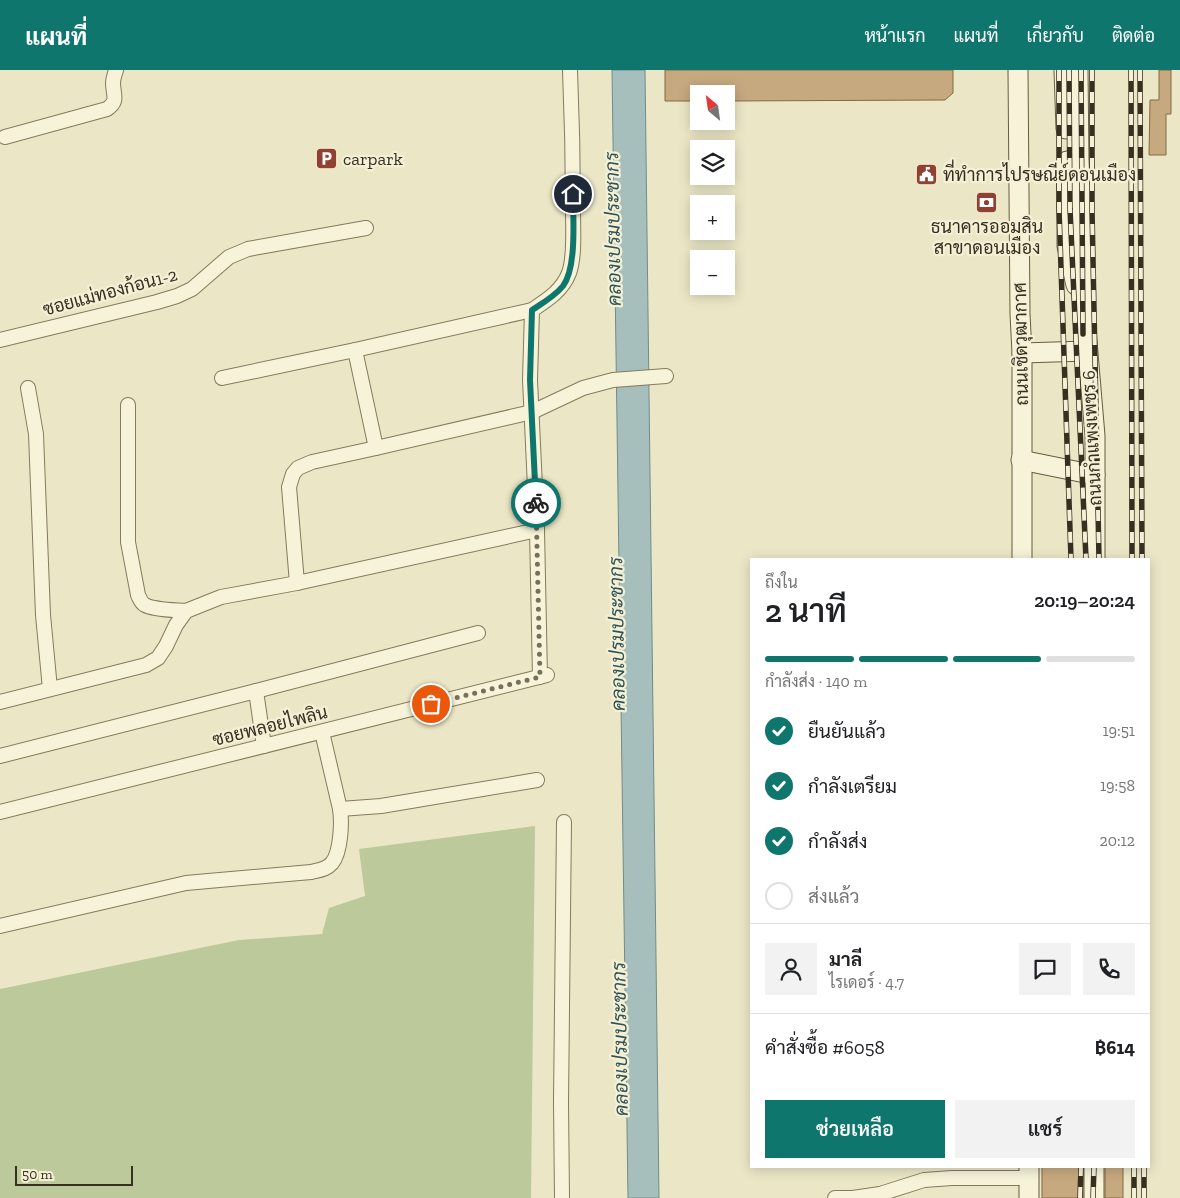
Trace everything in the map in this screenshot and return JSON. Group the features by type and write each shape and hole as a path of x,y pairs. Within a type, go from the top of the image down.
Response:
{"main road":[{"name":"ถนนเชิดวุฒากาศ","path":"1018,70 1022,353 1022,558"},
{"name":"ถนนกำแพงเพชร 6","path":"1064,70 1067,246 1085,318"},
{"name":"ถนนกำแพงเพชร 6","path":"1078,70 1079,161 1085,318 1095,436 1095,558"},
{"path":"1022,353 1087,352"},
{"path":"1021,460 1095,475"},
{"path":"1094,1168 1094,1198"},
{"path":"1029,1172 1029,1198"}],"street":[{"path":"5,137 107,110 115,100 113,82 116,70"},
{"path":"222,378 532,310 550,299 563,286 570,271 573,249 570,70"},
{"name":"ซอยแม่ทองก้อน1-2","path":"0,340 177,296 192,289 229,258 248,249 366,228"},
{"path":"128,404 128,542 138,595 145,605 151,607 186,611 221,597 297,583 537,530 530,380 532,310"},
{"path":"355,350 376,448"},
{"path":"297,583 289,487 293,474 298,468 312,462 532,412 583,388 613,380 659,376"},
{"path":"28,388 36,434 42,615 50,689"},
{"name":"ซอยพลอยไพลิน","path":"0,812 544,676 537,530"},
{"path":"0,702 146,665 158,658 186,611"},
{"path":"0,756 478,633"},
{"path":"256,691 264,746"},
{"path":"0,926 186,883 310,872 324,869 332,862 338,849 342,823 322,732"},
{"path":"340,809 381,806 537,780"},
{"path":"562,1198 561,1102 564,822"},
{"path":"834,1198 853,1198 880,1194 924,1180 1029,1172"}],"green space":[{"path":"535,826 531,1198 0,1198 0,989 239,940 322,934 329,908 365,896 359,849"}],"water":[{"path":"612,70 645,70 659,1198 628,1198"}],"building":[{"path":"665,70 953,70 953,93 945,100 735,101 735,85 690,85 690,101 665,101"},
{"path":"1159,70 1171,70 1171,114 1166,114 1166,155 1149,155 1150,100 1159,100"},
{"path":"1042,1168 1083,1168 1083,1198 1042,1198"},
{"path":"1105,1168 1123,1168 1123,1198 1105,1198"}],"railway":[{"path":"1059,70 1059,209 1071,558"},
{"path":"1069,70 1070,209 1086,558"},
{"path":"1081,70 1083,334"},
{"path":"1092,70 1092,210 1099,558"},
{"path":"1131,70 1132,558"},
{"path":"1140,70 1142,558"},
{"path":"1080,1198 1081,1168"},
{"path":"1093,1198 1094,1168"},
{"path":"1134,1168 1134,1198"},
{"path":"1144,1168 1144,1198"}],"way so far":[{"path":"431,704 540,677 536,503"}],"place":[{"name":"carpark","path":"327,159"},
{"name":"ที่ทำการไปรษณีย์ดอนเมือง","path":"927,175"},
{"name":"ธนาคารออมสิน สาขาดอนเมือง","path":"987,202"}],"route":[{"path":"536,503 530,380 532,310 550,299 563,286 570,271 573,249 573,194"}],"water label":[{"name":"คลองเปรมประชากร","path":"613,229"},
{"name":"คลองเปรมประชากร","path":"617,634"},
{"name":"คลองเปรมประชากร","path":"620,1039"}]}
